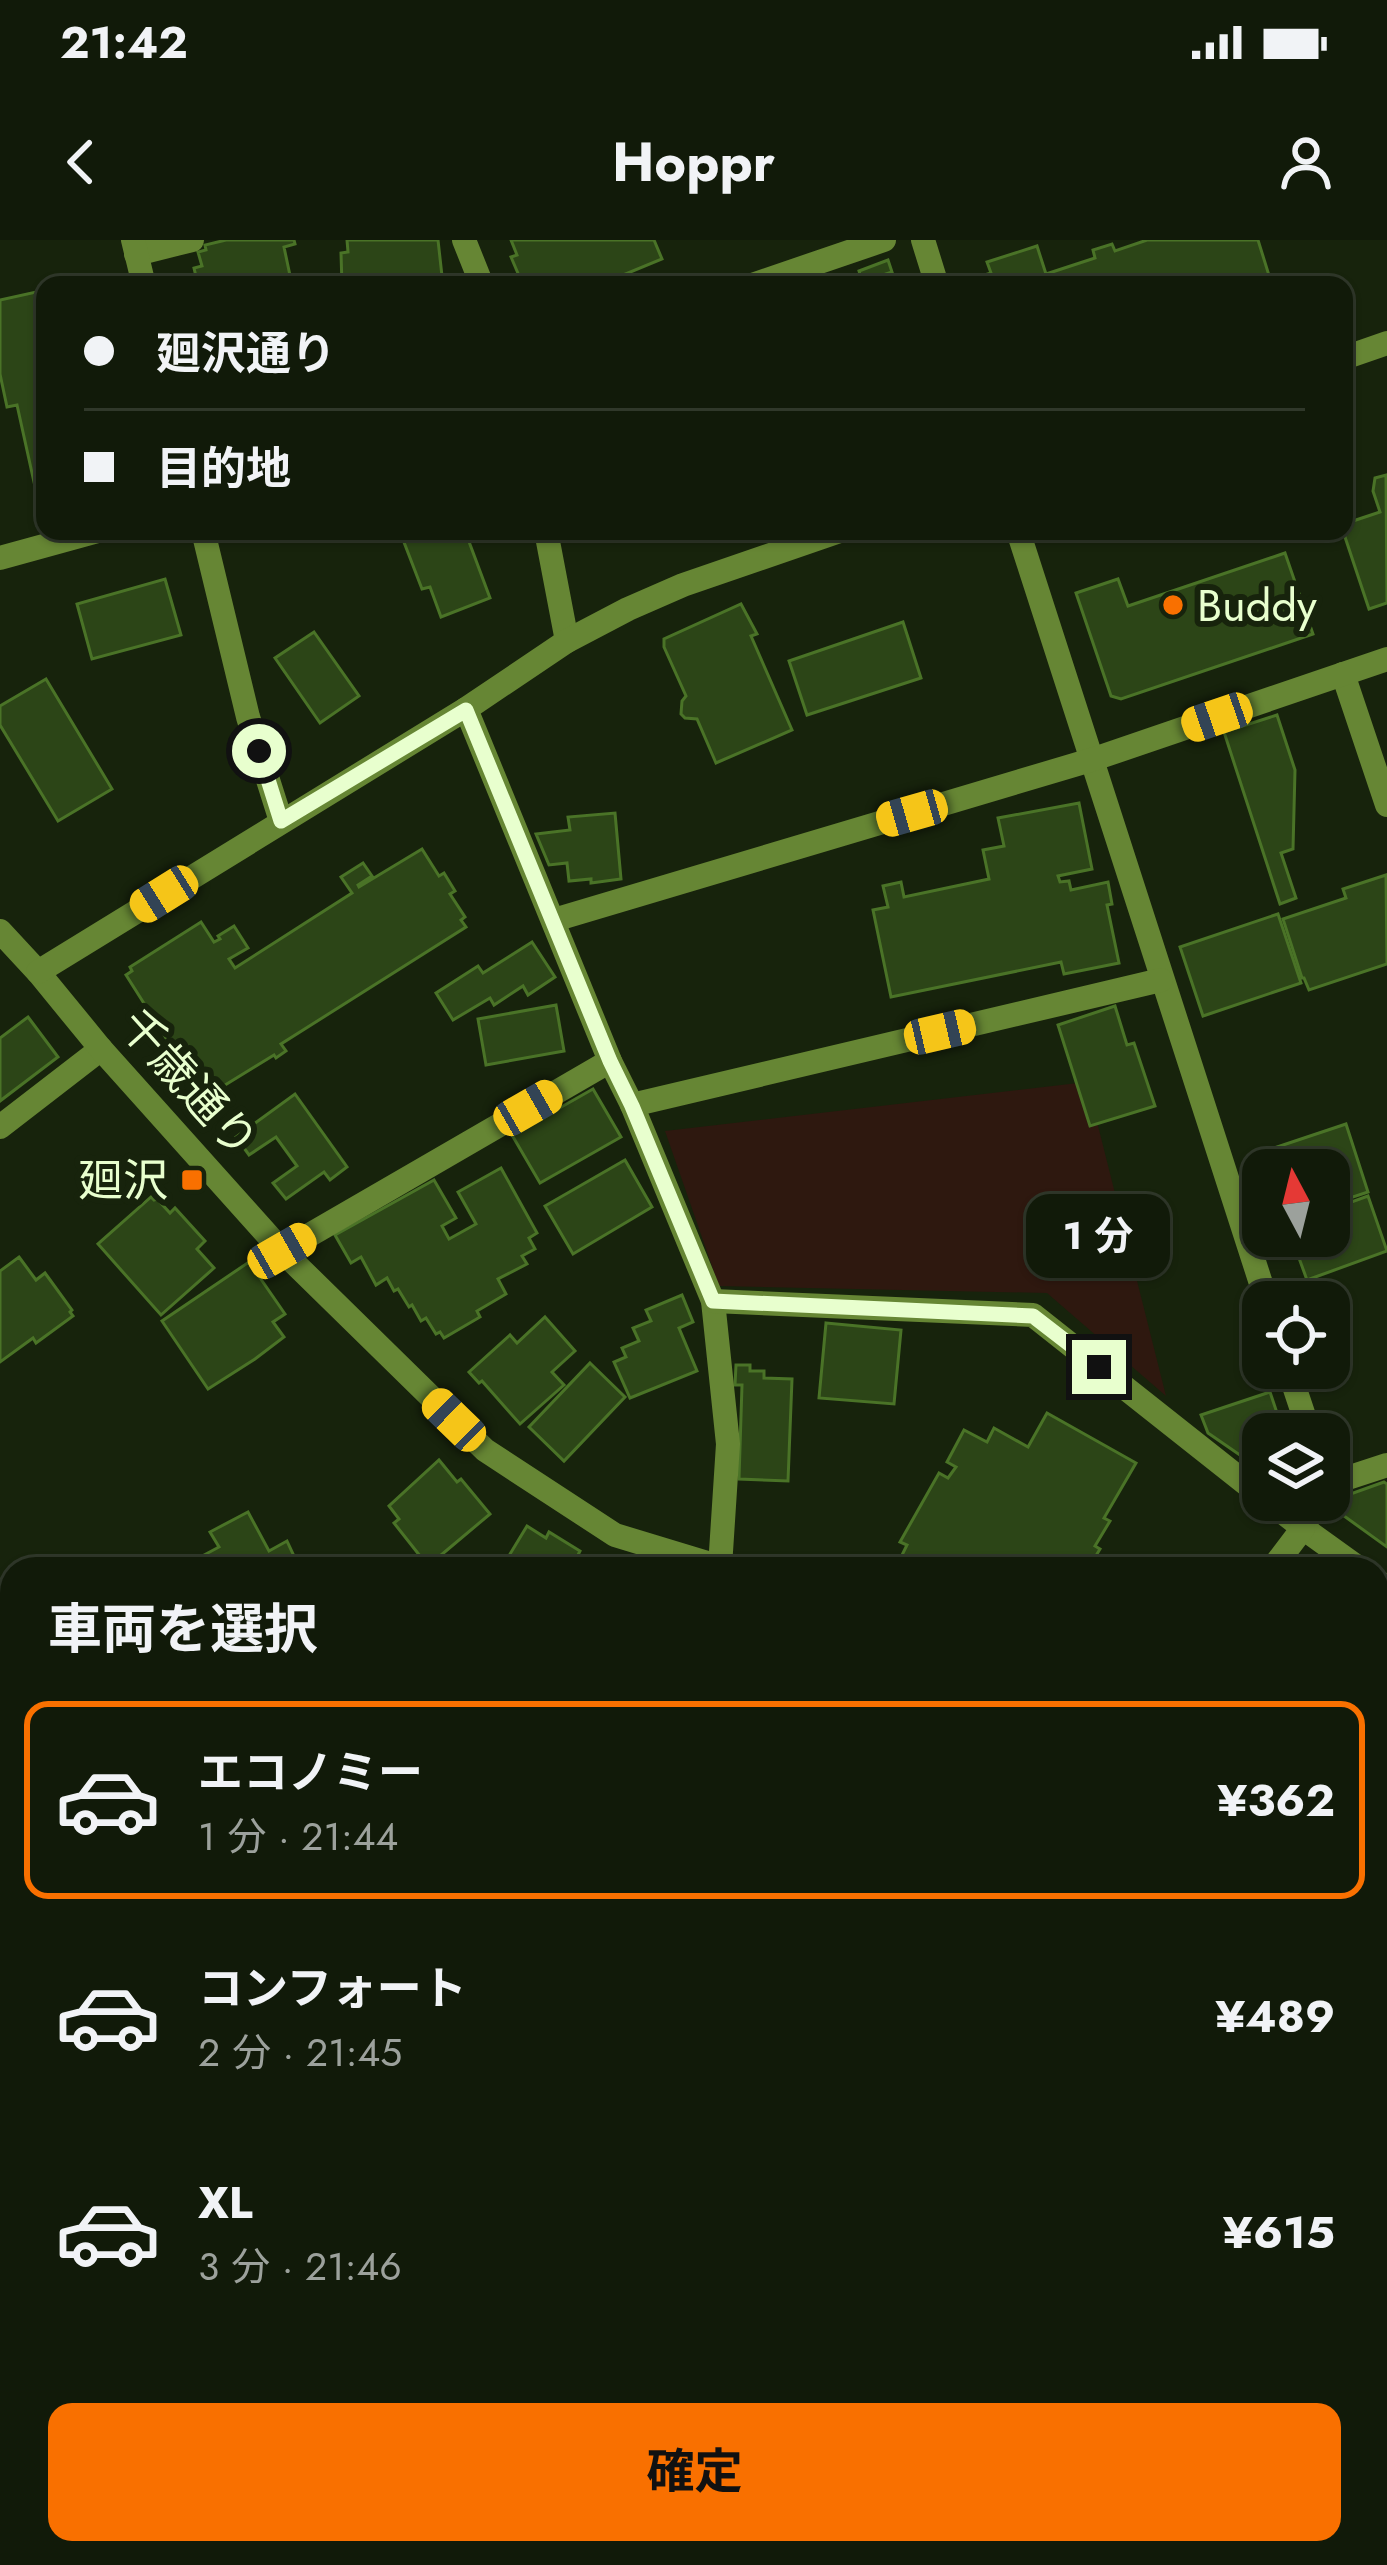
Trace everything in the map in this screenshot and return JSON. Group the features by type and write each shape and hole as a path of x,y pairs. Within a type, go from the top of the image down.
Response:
{"street":[{"path":"135,247 192,240"},
{"path":"464,240 478,276"},
{"path":"778,276 884,240"},
{"path":"923,240 935,276"},
{"path":"1353,355 1387,343"},
{"path":"0,557 64,540"},
{"path":"205,540 248,717 281,821"},
{"path":"548,540 567,641"},
{"path":"38,972 466,710 567,641 683,585 814,540"},
{"path":"1021,540 1260,1281"},
{"path":"554,920 1091,760 1387,658"},
{"path":"1343,674 1387,805"},
{"path":"466,710 713,1301 728,1444 723,1557"},
{"name":"千歳通り","path":"0,931 282,1251 485,1450 615,1534 688,1557"},
{"path":"632,1106 1161,980"},
{"path":"0,1127 101,1049"},
{"path":"282,1251 610,1061"},
{"path":"713,1301 1033,1316 1242,1480"},
{"path":"1350,1477 1387,1465"},
{"path":"1294,1521 1343,1557"},
{"path":"1281,1557 1307,1521"}],"shaded area":[{"path":"1087,1082 1166,1396 1047,1293 719,1286 665,1131"}],"building":[{"path":"226,240 294,240 295,244 284,247 290,276 196,276 194,268 202,266 198,252 206,250 205,245"},
{"path":"347,240 438,240 442,276 342,276 341,253 348,252"},
{"path":"511,240 654,240 662,259 621,276 519,276 511,257 517,255"},
{"path":"1147,240 1258,240 1269,276 981,276 991,273 987,262 1037,246 1046,274 1095,258 1093,250 1112,244 1115,251"},
{"path":"888,260 892,272 860,276 859,271"},
{"path":"36,292 36,482 17,405 7,407 0,374 0,300"},
{"path":"1386,475 1387,603 1369,609 1346,540 1353,540 1353,521 1380,512 1373,491 1375,478"},
{"path":"403,540 468,540 490,598 441,617 430,587 422,589"},
{"path":"1285,553 1313,634 1121,699 1111,696 1076,593 1118,579 1128,606"},
{"path":"165,579 181,635 92,659 77,604"},
{"path":"741,604 792,730 716,763 697,719 681,714 686,696 664,639"},
{"path":"903,622 921,678 807,715 789,661"},
{"path":"314,632 359,696 320,723 275,658"},
{"path":"46,679 112,789 58,821 0,725 0,706"},
{"path":"1277,715 1295,770 1293,849 1281,853 1296,898 1280,904 1224,732"},
{"path":"1079,803 1092,869 1058,876 1060,882 1069,881 1071,890 1108,882 1112,904 1107,905 1119,963 1064,974 1061,962 891,997 873,910 888,907 883,886 901,882 904,897 989,879 983,850 1004,846 998,818"},
{"path":"615,813 621,879 569,881 567,863 549,865 536,834 570,830 568,817"},
{"path":"422,849 455,891 450,894 466,927 281,1044 286,1051 276,1058 204,1098 126,975 130,967 201,922 214,942 234,926 248,948 229,959 235,968 352,893 341,877 363,863 372,876 359,887"},
{"path":"1386,875 1387,964 1309,990 1283,919 1346,898 1343,889"},
{"path":"1278,914 1301,983 1203,1016 1180,947"},
{"path":"532,942 555,977 528,995 523,986 494,1005 490,998 453,1020 436,993 478,966 483,973"},
{"path":"556,1005 564,1051 486,1065 478,1019"},
{"path":"1115,1006 1127,1045 1134,1043 1155,1106 1090,1126 1058,1025"},
{"path":"28,1017 58,1057 0,1101 0,1038"},
{"path":"593,1089 621,1137 540,1183 512,1135"},
{"path":"295,1094 347,1167 330,1180 324,1172 286,1199 273,1183 297,1166 276,1137 249,1155 236,1137"},
{"path":"1346,1124 1368,1192 1350,1198 1350,1149 1274,1148"},
{"path":"625,1160 652,1207 573,1254 545,1206"},
{"path":"501,1168 537,1233 529,1238 535,1249 522,1256 527,1264 498,1279 506,1294 477,1311 480,1317 444,1338 426,1318 421,1321 387,1278 376,1285 361,1257 351,1263 335,1235 434,1180 456,1218 442,1226 449,1239 476,1224 458,1192"},
{"path":"1368,1196 1387,1251 1307,1280 1299,1257 1350,1257 1350,1202"},
{"path":"151,1197 170,1213 175,1208 205,1241 197,1249 214,1268 161,1315 98,1244"},
{"path":"19,1257 36,1280 45,1273 73,1316 0,1362 0,1271"},
{"path":"249,1262 285,1314 273,1322 284,1337 208,1389 162,1321"},
{"path":"682,1295 693,1322 679,1328 697,1371 630,1398 614,1362 626,1357 622,1348 639,1341 633,1328 651,1321 646,1310"},
{"path":"545,1317 575,1351 552,1372 564,1385 520,1424 469,1372 510,1335 517,1343"},
{"path":"826,1323 901,1330 894,1404 819,1398"},
{"path":"590,1363 625,1397 564,1461 529,1427"},
{"path":"736,1365 764,1371 764,1378 792,1379 788,1481 739,1479 742,1385 735,1385"},
{"path":"1270,1392 1277,1413 1242,1413 1242,1456 1208,1433 1201,1415"},
{"path":"1047,1413 1136,1463 1104,1518 1110,1521 1095,1546 1100,1549 1095,1557 902,1555 907,1545 900,1542 939,1473 948,1478 956,1467 947,1462 964,1430 987,1442 994,1428 1028,1447"},
{"path":"439,1460 490,1514 439,1557 421,1557 394,1523 399,1519 389,1506"},
{"path":"1387,1484 1387,1547 1350,1520 1350,1494"},
{"path":"248,1512 269,1551 287,1541 294,1556 200,1557 219,1547 210,1532"},
{"path":"527,1526 546,1538 549,1532 580,1551 577,1557 508,1557"}],"place":[{"name":"Buddy","path":"1173,605"},
{"name":"廻沢","path":"192,1180"}],"route":[{"path":"259,751 281,821 466,710 713,1301 1033,1316 1099,1367"}]}
